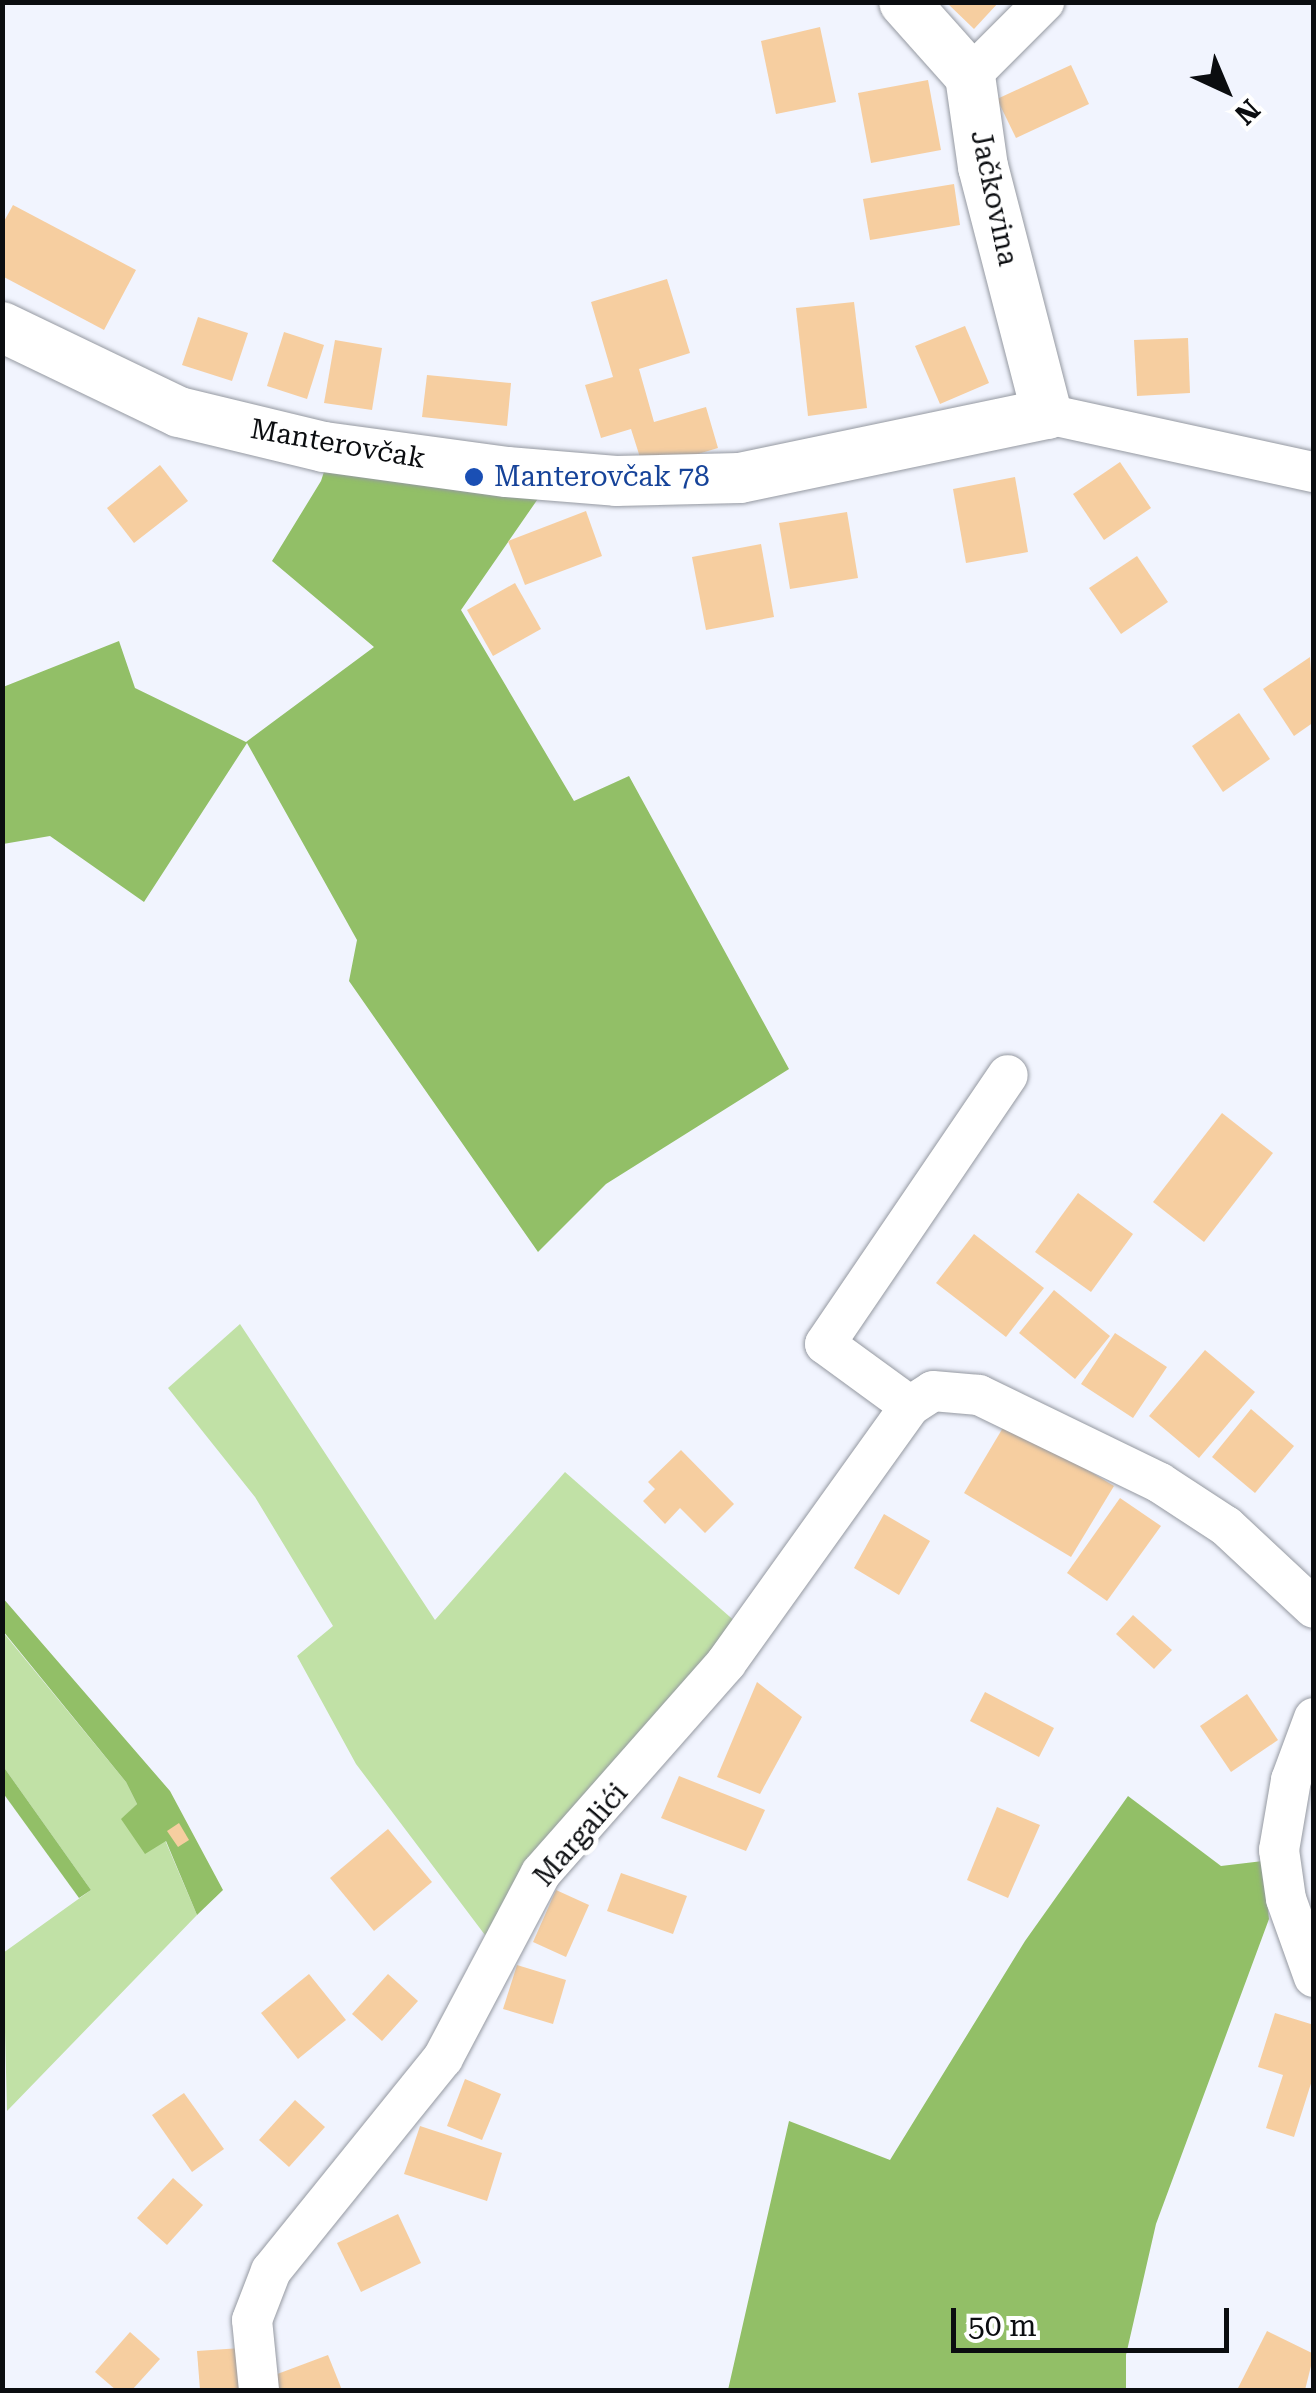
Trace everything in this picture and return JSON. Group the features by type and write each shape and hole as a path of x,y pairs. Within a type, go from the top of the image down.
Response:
{"street":[{"path":"904,2 970,76 1044,2"},
{"name":"Jačkovina","path":"970,76 984,167 1047,414"},
{"name":"Manterovčak","path":"2,326 178,412 324,447 507,472 616,480 740,478 1047,414"},
{"path":"1047,414 1314,472"},
{"path":"1008,1075 825,1344 910,1406 933,1391 979,1395 1160,1482 1226,1526 1314,1608"},
{"name":"Margalići","path":"259,2390 252,2320 271,2271 443,2058 541,1874 726,1663 910,1406"},
{"path":"1314,1718 1291,1780 1279,1850 1286,1899 1314,1976"}],"green space":[{"path":"335,438 562,464 461,610 574,801 629,776 789,1069 606,1184 538,1252 349,981 357,940 247,743 144,902 50,836 3,844 3,687 119,641 135,688 246,742 374,647 272,561 321,481"},
{"path":"240,1324 435,1620 565,1472 738,1624 488,1939 356,1764 297,1656 333,1626 255,1497 168,1388"},
{"path":"2,1597 170,1791 223,1890 197,1915 166,1841 145,1854 121,1819 137,1804 126,1782 3,1631"},
{"path":"2,1631 126,1782 137,1804 122,1819 165,1840 197,1915 7,2111 3,1953 91,1890 3,1766"},
{"path":"3,1766 91,1890 79,1898 3,1793"},
{"path":"1128,1796 1221,1866 1263,1861 1269,1919 1156,2224 1126,2355 1126,2390 728,2390 789,2121 890,2160 1025,1941"}],"building":[{"path":"946,2 999,2 974,29"},
{"path":"820,27 836,102 776,114 761,41"},
{"path":"1071,65 1089,104 1016,138 997,99"},
{"path":"928,80 941,150 871,163 858,93"},
{"path":"954,184 960,225 870,240 863,199"},
{"path":"13,205 136,270 104,330 2,276 2,225"},
{"path":"667,279 690,353 639,369 654,422 706,407 718,448 644,470 631,429 601,438 585,385 613,377 591,302"},
{"path":"854,302 867,408 808,416 796,308"},
{"path":"198,317 248,333 232,381 182,365"},
{"path":"965,326 989,383 940,404 915,346"},
{"path":"284,332 324,345 307,399 267,386"},
{"path":"1188,338 1190,393 1137,396 1134,340"},
{"path":"335,340 382,348 372,410 324,403"},
{"path":"427,375 511,383 507,426 422,417"},
{"path":"1120,462 1151,508 1104,540 1073,494"},
{"path":"160,465 188,501 134,543 107,508"},
{"path":"1015,477 1028,552 966,563 953,489"},
{"path":"586,511 602,556 525,585 508,541"},
{"path":"847,512 858,578 790,589 779,523"},
{"path":"761,544 774,617 706,630 692,557"},
{"path":"1137,556 1168,602 1121,634 1089,588"},
{"path":"515,583 541,629 493,656 467,610"},
{"path":"1310,657 1314,722 1294,736 1263,689"},
{"path":"1239,713 1270,759 1223,792 1192,746"},
{"path":"1222,1113 1273,1153 1204,1242 1153,1202"},
{"path":"1078,1193 1133,1234 1091,1292 1035,1252"},
{"path":"974,1234 1044,1288 1006,1337 936,1283"},
{"path":"1054,1290 1110,1336 1075,1379 1019,1333"},
{"path":"1115,1333 1167,1367 1133,1418 1081,1384"},
{"path":"1205,1350 1255,1392 1199,1458 1149,1416"},
{"path":"1251,1409 1294,1446 1255,1493 1212,1457"},
{"path":"1007,1421 1114,1486 1071,1557 964,1493"},
{"path":"681,1450 734,1504 705,1533 680,1508 665,1524 643,1501 655,1489 648,1482"},
{"path":"1120,1498 1161,1526 1107,1601 1067,1573"},
{"path":"884,1514 930,1541 899,1595 854,1568"},
{"path":"1133,1615 1172,1650 1154,1669 1116,1634"},
{"path":"757,1682 802,1717 760,1794 717,1777"},
{"path":"985,1692 1054,1728 1039,1757 970,1721"},
{"path":"1247,1694 1278,1740 1231,1772 1200,1726"},
{"path":"679,1776 765,1810 746,1851 661,1818"},
{"path":"997,1807 1040,1825 1008,1898 967,1880"},
{"path":"179,1823 189,1840 178,1847 167,1831"},
{"path":"388,1829 432,1882 374,1931 330,1878"},
{"path":"621,1873 687,1896 673,1934 607,1911"},
{"path":"556,1890 589,1905 566,1957 533,1942"},
{"path":"517,1965 566,1980 553,2024 503,2009"},
{"path":"309,1974 346,2020 298,2059 261,2013"},
{"path":"388,1974 418,2001 382,2041 352,2014"},
{"path":"1275,2013 1314,2025 1314,2074 1294,2137 1266,2128 1283,2075 1258,2067"},
{"path":"465,2079 501,2094 482,2140 447,2126"},
{"path":"184,2093 224,2149 192,2172 152,2115"},
{"path":"295,2100 325,2127 289,2167 259,2140"},
{"path":"420,2126 502,2153 487,2201 404,2174"},
{"path":"173,2178 203,2205 167,2245 137,2218"},
{"path":"398,2214 421,2263 361,2292 337,2243"},
{"path":"1267,2331 1314,2354 1305,2390 1237,2390"},
{"path":"130,2332 160,2359 132,2390 116,2390 95,2372"},
{"path":"241,2348 245,2390 200,2390 197,2351"},
{"path":"328,2355 342,2390 277,2390 272,2376"}],"place":[{"name":"Manterovčak 78","path":"474,477"}]}
